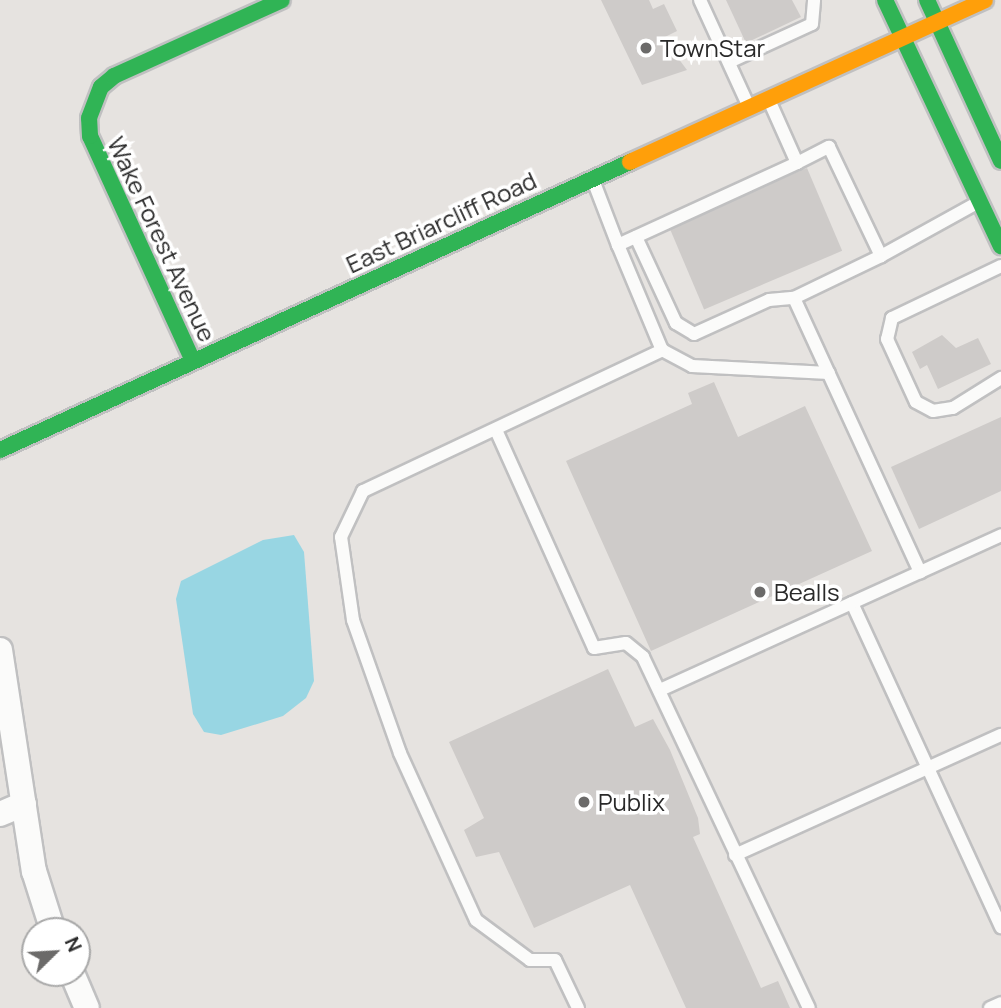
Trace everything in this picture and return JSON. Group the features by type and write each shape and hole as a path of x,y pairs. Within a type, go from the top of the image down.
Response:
{"street":[{"name":"Wake Forest Avenue","path":"193,361 90,136 89,118 101,87 114,76 282,0"},
{"path":"885,0 1001,246"},
{"path":"927,0 996,135 1001,161"},
{"name":"East Briarcliff Road","path":"0,450 900,34 985,0"},
{"path":"0,650 34,871 49,917"},
{"path":"0,814 24,804"},
{"path":"78,987 88,1008"}],"lane":[{"path":"700,0 748,105"},
{"path":"729,62 813,24 814,0"},
{"path":"767,97 797,163"},
{"path":"618,245 830,146 881,256"},
{"path":"591,176 662,350 692,366 829,373"},
{"path":"636,237 676,323 694,334 769,300 794,298 881,256 980,201"},
{"path":"1001,266 892,318 887,339 916,402 933,411 953,408 1001,379"},
{"path":"794,298 920,572"},
{"path":"578,1008 555,960 530,960 476,920 400,753 354,620 341,537 363,491 662,350"},
{"path":"496,430 594,648 626,643 643,657 808,1008"},
{"path":"660,690 1001,535"},
{"path":"852,603 1001,927"},
{"path":"735,855 1001,735"},
{"path":"990,1008 1001,1003"}],"water":[{"path":"294,535 304,552 314,681 306,698 283,716 221,735 204,732 193,714 176,599 181,581 263,540"}],"building":[{"name":"TownStar","path":"601,0 649,0 653,9 664,4 677,31 663,38 687,70 642,85"},
{"path":"726,0 792,0 801,17 746,43"},
{"path":"807,168 842,251 704,309 669,227"},
{"path":"942,335 956,348 978,338 991,364 938,389 927,365 920,369 912,352"},
{"path":"714,382 738,437 805,406 872,551 651,651 566,461 692,404 688,393"},
{"path":"1001,417 1001,491 919,529 891,467"},
{"name":"Publix","path":"608,669 635,727 653,719 670,750 698,818 700,834 693,837 761,988 778,981 790,1008 686,1008 630,885 534,928 499,852 476,857 464,830 484,818 449,742"}],"traffic: fast":[{"path":"193,361 90,136 89,118 101,87 114,76 282,0"},
{"path":"885,0 1001,246"},
{"path":"927,0 1001,161"},
{"path":"0,450 630,162"}],"traffic: slow":[{"path":"630,162 985,0"}],"place":[{"name":"TownStar","path":"646,48"},
{"name":"Bealls","path":"760,592"},
{"name":"Publix","path":"584,802"}]}
